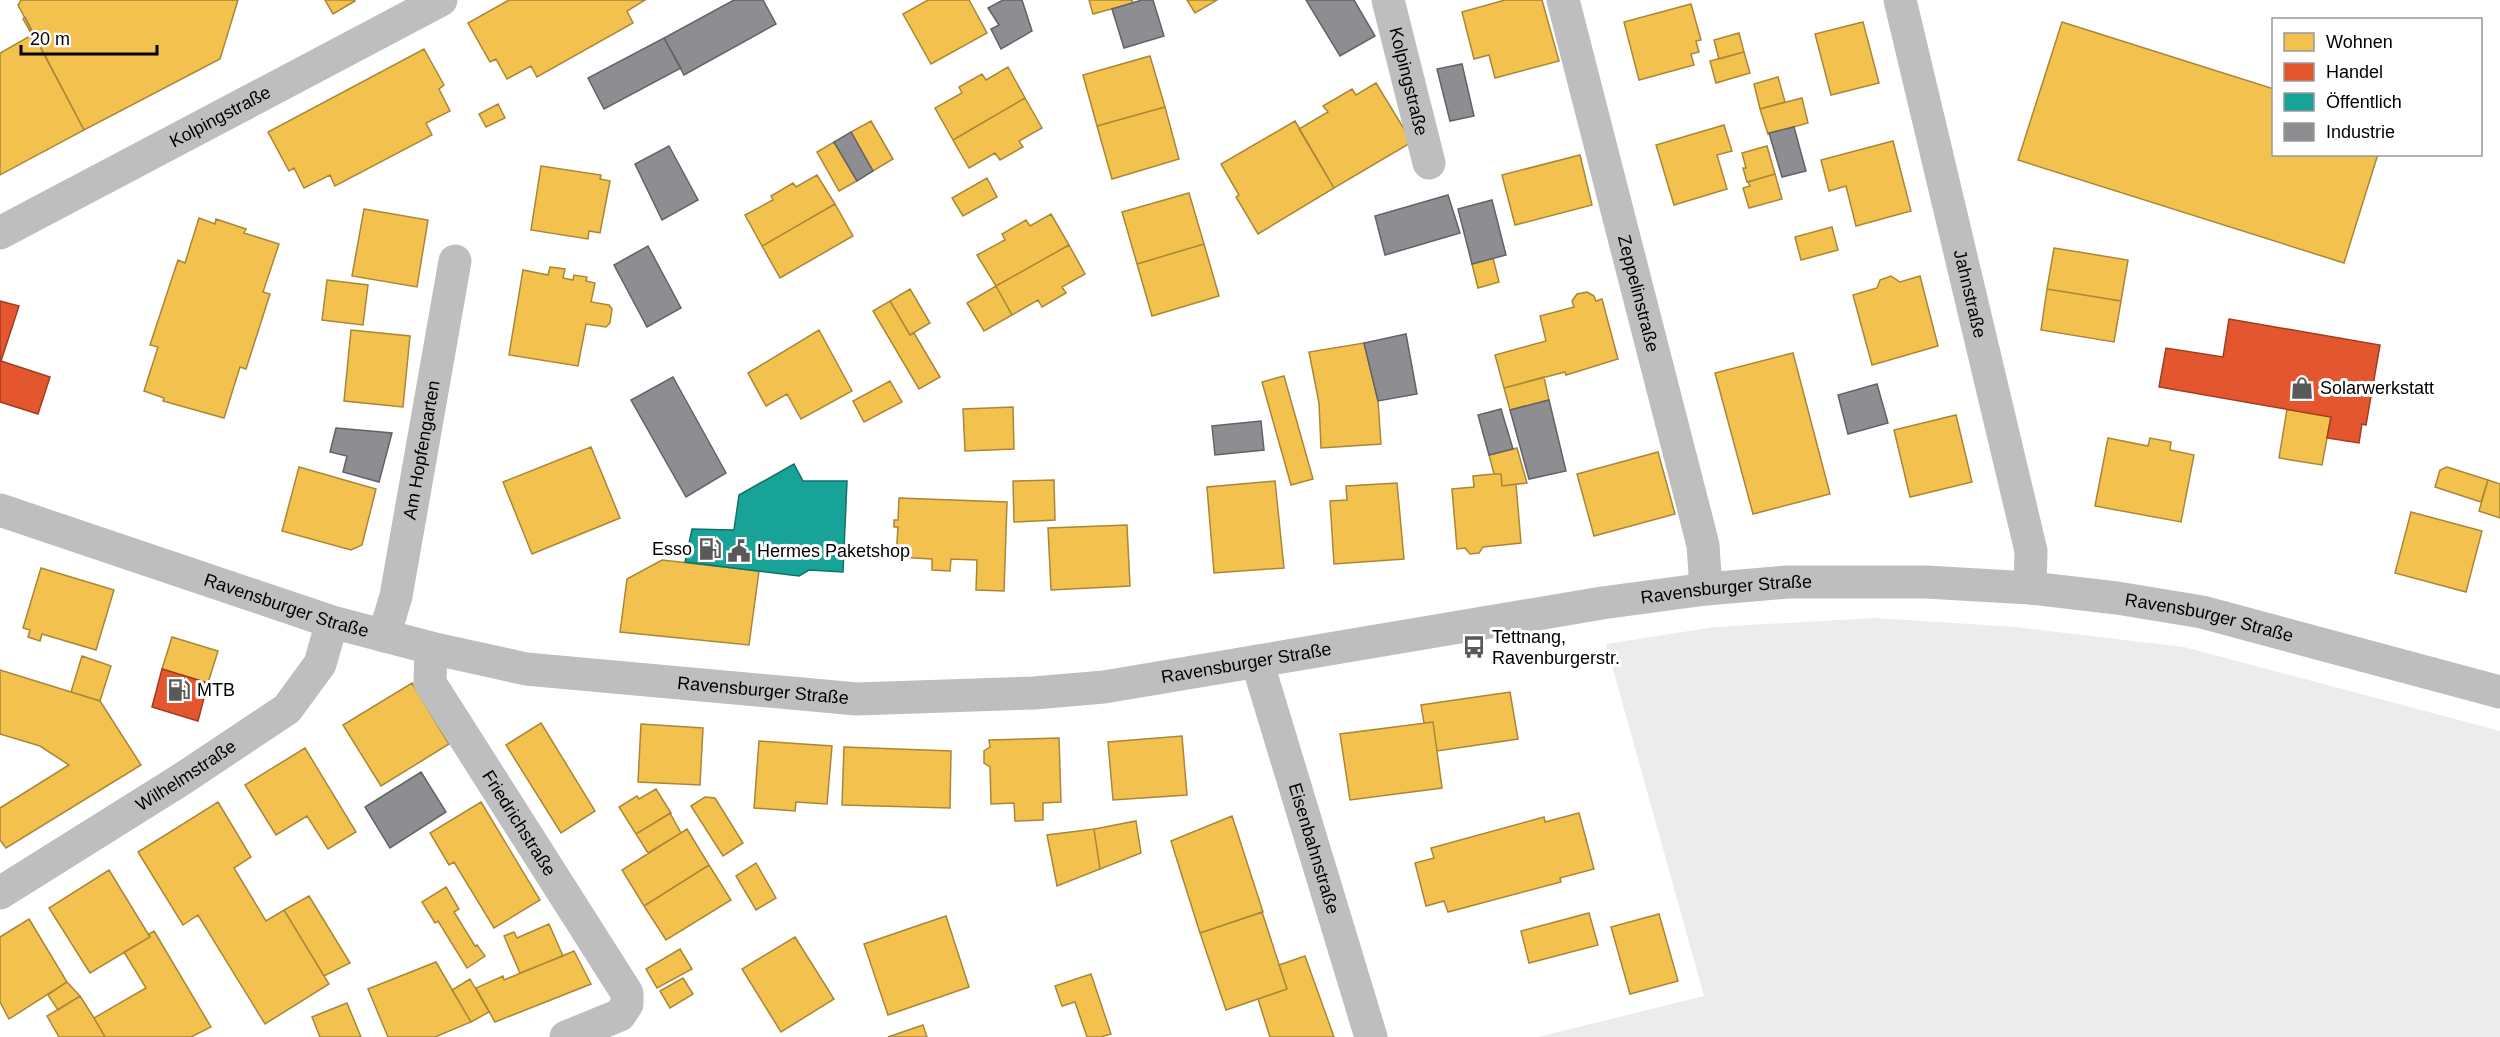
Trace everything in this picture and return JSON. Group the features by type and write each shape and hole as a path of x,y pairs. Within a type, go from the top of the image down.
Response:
{"street":[{"name":"Kolpingstraße","path":"0,232 441,0"},
{"name":"Kolpingstraße","path":"1388,0 1429,164"},
{"name":"Zeppelinstraße","path":"1563,0 1703,545 1706,589"},
{"name":"Jahnstraße","path":"1900,0 2031,551 2030,588"},
{"name":"Am Hopfengarten","path":"384,636 396,596 455,261"},
{"name":"Ravensburger Straße","path":"0,510 332,622 431,648 526,669 857,699 1034,693 1104,687 1602,603 1706,589 1788,582 1926,582 2030,588 2117,598 2202,612 2500,692"},
{"name":"Wilhelmstraße","path":"0,893 182,779 287,709 320,664 332,622"},
{"name":"Friedrichstraße","path":"431,648 430,683 627,993 627,1004 620,1015 566,1037"},
{"name":"Eisenbahnstraße","path":"1257,661 1371,1037"}],"shaded area":[{"path":"1875,618 2015,627 2184,647 2500,731 2500,1037 1538,1037 1704,996 1606,644 1715,627"}],"building: Wohnen":[{"path":"21,0 238,0 220,59 84,130 18,5"},
{"path":"325,0 354,0 355,1 333,14"},
{"path":"509,0 645,0 627,11 633,23 537,77 531,66 507,79 496,59 490,62 468,23"},
{"path":"928,0 969,0 987,33 931,64 903,14"},
{"path":"1089,0 1132,0 1133,3 1093,14"},
{"path":"1187,0 1217,0 1195,13"},
{"path":"1505,0 1542,0 1559,61 1495,78 1489,55 1474,59 1462,12"},
{"path":"1691,4 1701,40 1696,41 1699,52 1691,54 1694,65 1639,80 1624,22"},
{"path":"25,17 84,130 0,175 0,53 32,35 23,19"},
{"path":"1863,22 1879,83 1831,95 1815,34"},
{"path":"2062,22 2272,88 2272,156 2377,156 2344,263 2018,160"},
{"path":"1739,33 1744,52 1719,59 1714,40"},
{"path":"424,49 444,85 439,89 450,111 426,123 432,135 335,186 330,175 304,188 294,168 289,171 268,132"},
{"path":"1744,52 1750,73 1716,83 1710,61"},
{"path":"1150,56 1165,107 1097,126 1083,75"},
{"path":"1008,67 1025,98 953,140 935,108 962,93 959,87 982,74 986,80"},
{"path":"1778,77 1785,102 1760,109 1754,84"},
{"path":"1376,83 1412,142 1334,188 1299,129 1328,112 1323,106 1352,89 1356,95"},
{"path":"1025,98 1042,128 1019,141 1023,147 1000,160 995,153 969,168 953,140"},
{"path":"1802,98 1808,123 1768,134 1760,109"},
{"path":"498,104 505,118 486,127 479,114"},
{"path":"1165,107 1179,159 1112,179 1097,126"},
{"path":"871,121 893,159 873,171 851,132"},
{"path":"1295,121 1334,188 1258,234 1236,197 1239,195 1221,164"},
{"path":"1724,125 1732,151 1717,155 1727,189 1674,205 1656,145"},
{"path":"1893,141 1911,211 1856,226 1846,186 1829,191 1821,160"},
{"path":"834,142 857,181 839,191 817,152"},
{"path":"1767,146 1775,174 1747,182 1742,153"},
{"path":"1580,155 1592,205 1515,225 1502,175"},
{"path":"541,166 601,175 600,179 610,181 600,233 589,231 588,239 531,230"},
{"path":"1775,174 1782,199 1749,208 1743,188 1750,186 1748,182"},
{"path":"817,175 835,204 762,246 745,215 773,200 771,196 793,183 796,187"},
{"path":"987,178 997,197 963,216 952,198"},
{"path":"1189,193 1204,244 1137,264 1122,212"},
{"path":"835,204 853,236 780,278 762,246"},
{"path":"364,209 428,220 417,287 352,276"},
{"path":"1051,214 1069,245 996,286 977,255 1005,240 1002,234 1026,220 1030,226"},
{"path":"199,218 215,224 216,219 246,229 244,233 279,244 263,292 270,294 246,369 240,367 224,418 163,401 164,398 144,391 158,347 150,345 178,260 185,263"},
{"path":"1832,227 1838,250 1801,260 1795,237"},
{"path":"1204,244 1219,296 1152,316 1137,264"},
{"path":"1069,245 1085,274 1062,287 1066,293 1042,307 1038,300 1012,315 996,286"},
{"path":"2054,248 2128,260 2121,301 2047,289"},
{"path":"1493,258 1499,282 1478,288 1472,264"},
{"path":"550,267 565,269 563,278 573,280 574,275 587,277 586,281 595,283 591,302 609,305 612,309 610,323 606,327 586,324 578,366 509,355 523,270 548,275"},
{"path":"1891,276 1900,282 1920,276 1938,346 1872,365 1853,295 1877,288 1880,280"},
{"path":"327,280 368,285 363,325 322,320"},
{"path":"996,286 1012,315 984,331 967,303"},
{"path":"910,289 930,323 910,335 890,301"},
{"path":"2047,289 2121,301 2114,342 2041,330"},
{"path":"1587,292 1594,296 1596,301 1602,299 1618,359 1566,375 1565,372 1504,388 1495,355 1546,341 1540,316 1574,307 1572,301 1577,294"},
{"path":"890,301 910,335 914,333 940,377 919,389 873,311"},
{"path":"351,330 410,336 403,407 344,401"},
{"path":"819,330 852,391 801,419 787,394 766,406 748,373"},
{"path":"1364,343 1378,401 1381,444 1321,448 1319,403 1309,352"},
{"path":"1793,353 1830,494 1753,514 1715,373"},
{"path":"1284,376 1313,479 1291,485 1262,382"},
{"path":"1544,377 1549,400 1510,410 1504,388"},
{"path":"890,381 902,402 864,422 853,401"},
{"path":"1013,407 1014,449 965,451 963,409"},
{"path":"2287,409 2331,417 2322,465 2279,458"},
{"path":"1956,415 1972,482 1910,497 1894,430"},
{"path":"2108,438 2148,446 2150,438 2171,442 2170,450 2194,455 2181,522 2095,506"},
{"path":"591,447 620,518 532,554 503,482"},
{"path":"1517,448 1527,483 1502,486 1501,474 1494,474 1489,455"},
{"path":"1658,452 1675,514 1594,536 1577,474"},
{"path":"299,467 376,489 362,545 351,550 282,531"},
{"path":"2447,467 2488,480 2481,502 2435,487 2440,470"},
{"path":"1501,474 1502,486 1516,484 1521,543 1483,547 1479,553 1470,554 1465,548 1457,549 1452,489 1474,487 1473,476"},
{"path":"1054,480 1055,520 1014,522 1013,481"},
{"path":"2488,480 2500,484 2500,518 2479,511"},
{"path":"1275,481 1284,568 1214,573 1207,487"},
{"path":"1397,483 1404,559 1334,564 1330,501 1347,500 1346,486"},
{"path":"899,498 1007,502 1004,591 976,590 977,560 951,559 950,571 932,570 932,559 896,557 898,527 894,527 894,520 898,520"},
{"path":"2411,512 2482,531 2466,592 2395,573"},
{"path":"1127,525 1130,586 1051,590 1048,528"},
{"path":"662,560 759,571 749,645 620,632 627,579"},
{"path":"41,568 114,590 96,650 42,634 40,641 28,637 30,630 23,628"},
{"path":"172,637 218,651 208,683 162,669"},
{"path":"82,656 111,666 100,701 71,692"},
{"path":"0,670 100,701 141,765 6,848 0,840 0,808 69,765 40,746 0,734"},
{"path":"412,683 449,744 381,786 343,725"},
{"path":"1510,692 1518,739 1437,751 1433,722 1424,723 1421,705"},
{"path":"1433,722 1442,788 1350,800 1340,734"},
{"path":"541,723 595,811 561,833 506,745"},
{"path":"641,724 703,728 700,785 638,782"},
{"path":"1182,736 1187,795 1113,800 1108,742"},
{"path":"1059,738 1061,802 1043,803 1043,820 1015,821 1014,803 991,804 990,767 984,763 984,751 990,747 989,740"},
{"path":"759,741 832,746 827,804 796,802 795,811 754,808"},
{"path":"844,747 951,751 950,808 842,805"},
{"path":"305,748 356,832 328,849 307,816 276,835 245,785"},
{"path":"656,789 671,813 636,834 619,807 637,796 639,799"},
{"path":"705,797 715,798 743,843 723,856 691,806"},
{"path":"218,802 251,857 234,868 266,921 284,910 329,984 265,1024 198,915 183,925 138,852"},
{"path":"481,802 540,900 494,928 454,862 449,865 430,833"},
{"path":"670,813 681,833 648,853 636,834"},
{"path":"1579,813 1594,869 1560,878 1561,882 1448,912 1444,901 1426,906 1415,863 1434,858 1431,848 1544,817 1545,822"},
{"path":"1232,816 1263,912 1200,933 1171,841"},
{"path":"1136,821 1141,853 1100,869 1094,829"},
{"path":"687,829 709,865 644,906 622,870"},
{"path":"1094,829 1100,869 1057,886 1047,835"},
{"path":"756,863 776,898 756,910 736,876"},
{"path":"709,865 731,900 666,940 644,906"},
{"path":"109,870 150,937 90,973 49,908"},
{"path":"446,887 459,909 454,912 475,946 477,945 485,956 467,968 438,921 435,923 422,902"},
{"path":"309,896 350,963 324,976 284,910"},
{"path":"1262,912 1287,989 1226,1010 1200,933"},
{"path":"1589,913 1598,945 1529,963 1521,931"},
{"path":"1659,914 1678,981 1630,994 1611,927"},
{"path":"946,916 969,987 888,1015 864,944"},
{"path":"29,919 67,982 9,1019 0,1002 0,937"},
{"path":"549,924 563,956 520,973 504,936 514,932 517,938"},
{"path":"154,931 211,1027 191,1037 105,1037 94,1018 146,988 124,952 150,937 149,934"},
{"path":"795,937 834,999 781,1032 742,969"},
{"path":"680,949 692,969 657,988 646,969"},
{"path":"574,951 591,984 495,1022 476,988 503,976 504,980"},
{"path":"1305,956 1334,1037 1270,1037 1258,999 1287,989 1279,965"},
{"path":"436,962 471,1022 435,1037 388,1037 368,989"},
{"path":"1091,974 1111,1034 1101,1037 1087,1037 1075,1002 1062,1006 1055,986"},
{"path":"683,978 693,994 670,1008 660,991"},
{"path":"470,979 489,1012 471,1022 452,990"},
{"path":"67,982 80,996 58,1010 48,995"},
{"path":"80,996 105,1037 59,1037 47,1016"},
{"path":"347,1003 361,1037 320,1037 312,1017"},
{"path":"923,1025 927,1037 888,1037"}],"building: Handel":[{"path":"0,301 19,306 1,361 50,377 38,414 0,402"},
{"path":"2229,319 2380,345 2366,425 2362,424 2359,443 2327,438 2331,417 2159,387 2166,348 2223,357"},
{"path":"162,669 208,683 198,721 152,707"}],"building: Öffentlich":[{"path":"794,464 803,481 847,481 843,572 809,570 799,576 685,562 692,529 734,530 739,495"}],"building: Industrie":[{"path":"734,0 763,0 776,24 684,75 664,38"},
{"path":"1003,0 1022,0 1032,31 1001,49 991,29 999,25 988,8"},
{"path":"1142,0 1153,0 1164,36 1124,48 1112,9"},
{"path":"1306,0 1354,0 1375,36 1340,56"},
{"path":"664,38 681,68 604,109 588,78"},
{"path":"1462,64 1474,116 1450,121 1437,69"},
{"path":"1794,127 1806,171 1782,177 1769,133"},
{"path":"851,132 873,171 857,181 834,142"},
{"path":"669,146 698,200 662,220 635,164"},
{"path":"1448,195 1460,233 1385,255 1375,216"},
{"path":"1492,200 1506,255 1472,264 1458,209"},
{"path":"648,246 681,308 647,327 614,265"},
{"path":"1406,334 1417,394 1378,401 1364,343"},
{"path":"673,377 726,473 686,497 631,400"},
{"path":"1877,384 1888,423 1848,434 1838,395"},
{"path":"1549,400 1566,471 1529,479 1510,410"},
{"path":"1501,409 1513,449 1489,455 1478,415"},
{"path":"1261,421 1264,450 1215,455 1212,426"},
{"path":"336,428 392,433 379,482 343,472 347,456 330,452"},
{"path":"421,772 446,812 390,848 365,807"}],"place":[{"name":"Solarwerkstatt","path":"2302,388"},
{"name":"Esso","path":"710,549"},
{"name":"Hermes Paketshop","path":"739,551"},
{"name":"Tettnang, Ravenburgerstr.","path":"1474,647"},
{"name":"MTB","path":"179,690"}]}
